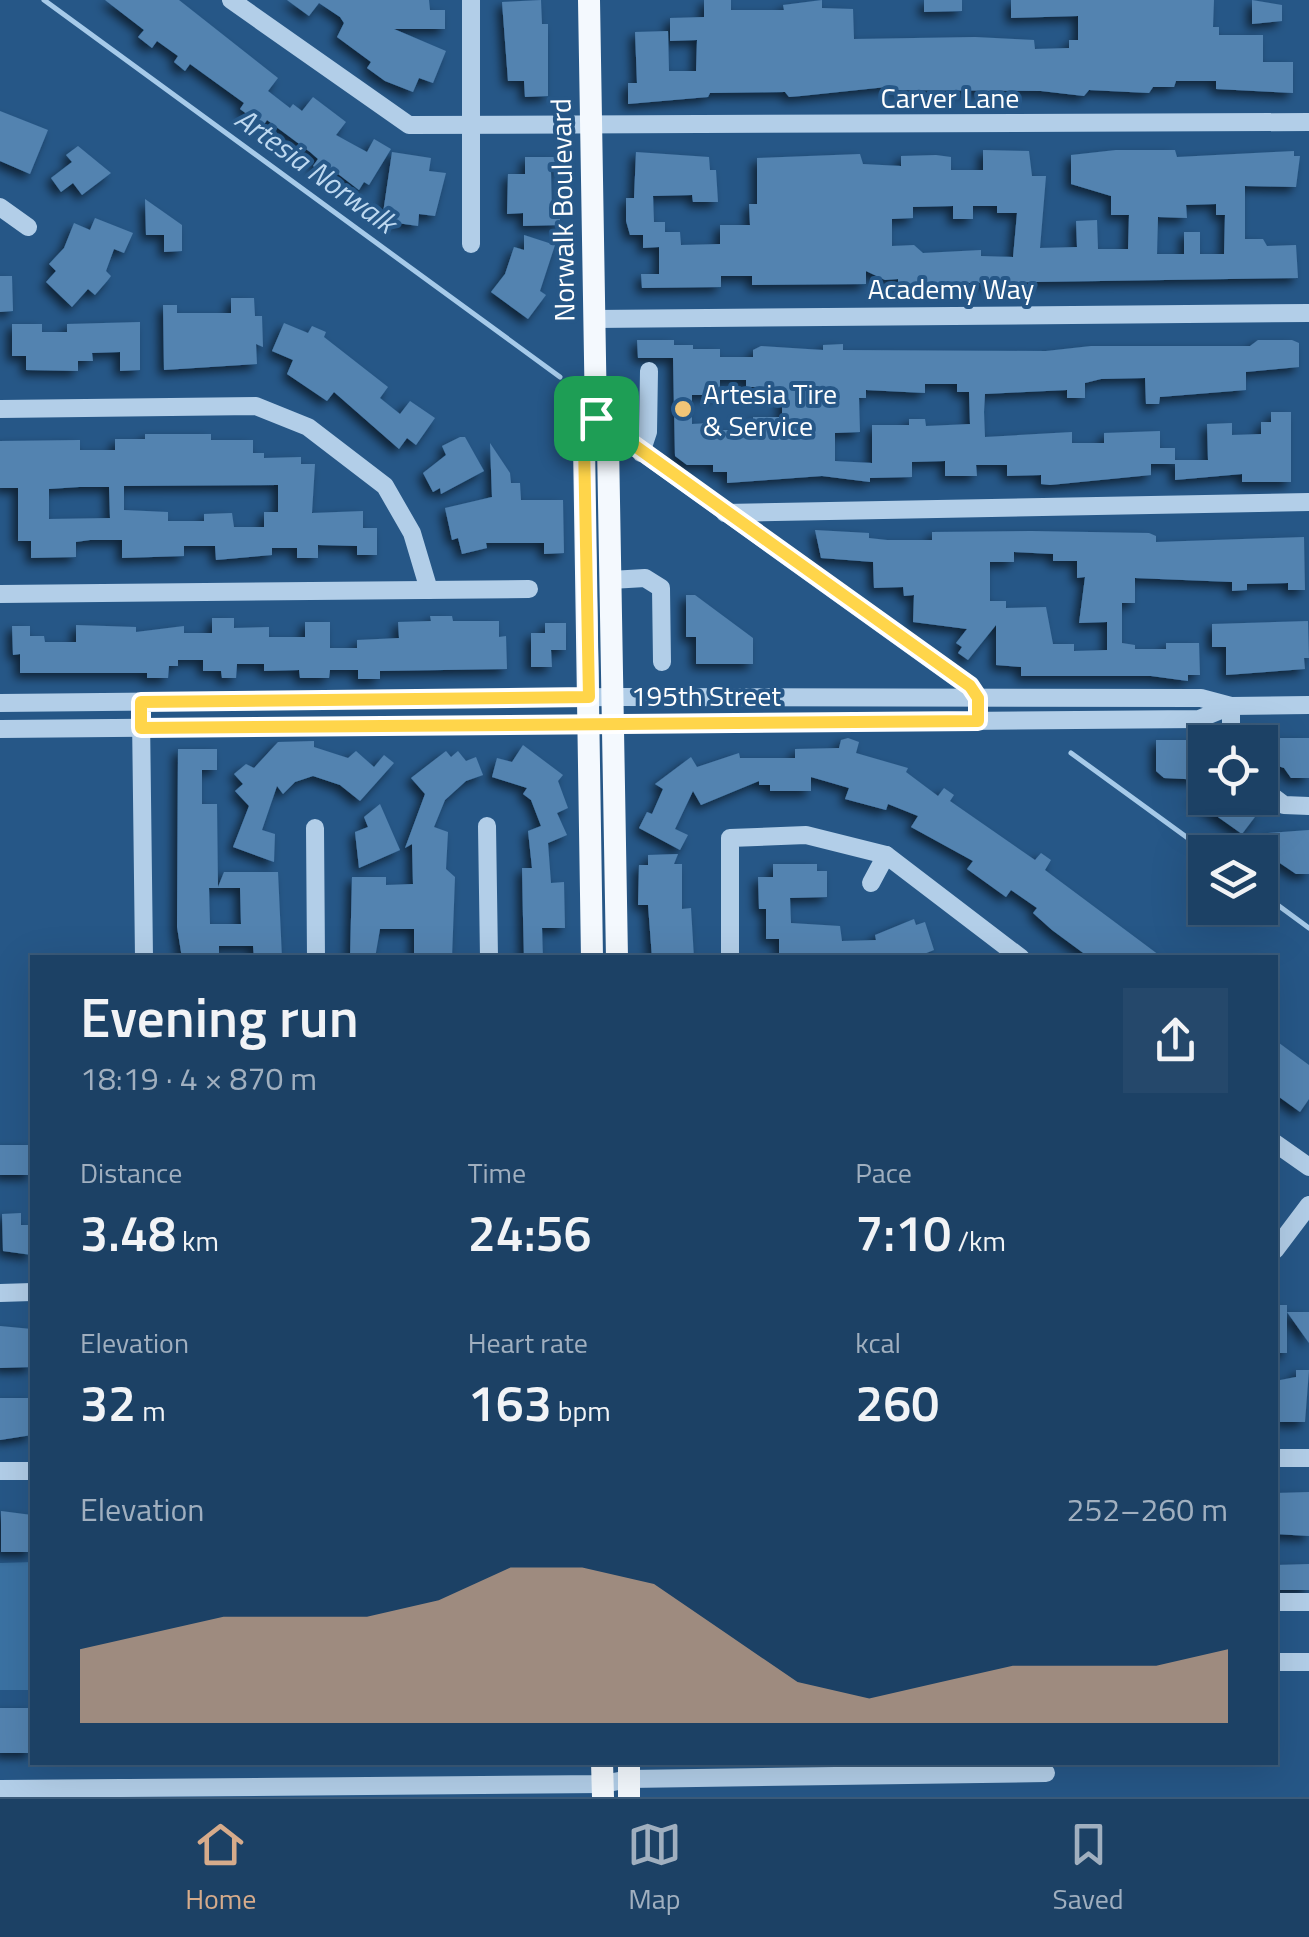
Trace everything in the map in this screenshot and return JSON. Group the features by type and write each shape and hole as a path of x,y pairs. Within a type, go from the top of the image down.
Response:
{"main road":[{"name":"Norwalk Boulevard","path":"589,0 596,418 608,444 617,955"},
{"name":"Norwalk Boulevard","path":"592,955 584,444 596,418"}],"street":[{"name":"Carver Lane","path":"231,0 409,125 1309,122"},
{"path":"471,244 472,0"},
{"path":"0,207 28,227"},
{"name":"Academy Way","path":"594,319 1309,313"},
{"path":"640,453 648,432 649,371"},
{"path":"0,409 256,406 308,427 385,486 412,533 429,590"},
{"path":"596,418 970,686 978,698 978,721"},
{"path":"725,513 1309,502"},
{"path":"611,580 645,578 661,588 662,662"},
{"path":"0,594 530,589"},
{"name":"195th Street","path":"0,703 614,697 1201,698 1231,706 1309,704"},
{"path":"141,702 144,955"},
{"path":"1231,706 1231,725"},
{"name":"195th Street","path":"0,729 1200,719 1231,706"},
{"path":"1278,800 1284,805 1309,806"},
{"path":"488,826 489,955"},
{"path":"315,828 316,955"},
{"path":"730,955 730,838 806,835 886,855 1016,955"},
{"path":"872,883 886,855"},
{"path":"1278,1145 1309,1167"},
{"path":"1278,1246 1309,1205"},
{"path":"0,1293 30,1292"},
{"path":"1278,1458 1309,1458"},
{"path":"0,1471 30,1471"},
{"path":"1278,1602 1309,1602"},
{"path":"1278,1662 1309,1662"},
{"path":"0,1789 118,1793 494,1791 629,1780 731,1787 1046,1773"}],"shaded area":[{"path":"30,1562 30,1690 0,1690 0,1563"}],"building":[{"path":"105,0 179,0 278,78 268,91 290,108 293,104 302,111 313,97 346,122 336,135 367,152 374,139 391,149 369,185 364,182 359,190 329,167 324,173 313,166 318,159 310,152 267,120 263,126 240,109 244,103 190,64 185,71 174,62 178,56 157,41 152,48 138,37 144,30"},
{"path":"287,0 429,0 430,10 445,10 445,29 394,29 446,51 433,83 419,78 413,92 385,81 367,68 371,62 337,37 344,23 340,17 319,3 309,16"},
{"path":"541,0 542,24 548,24 548,96 525,97 524,81 508,81 502,2"},
{"path":"704,0 731,0 731,10 784,10 783,5 822,0 822,8 853,9 854,39 1034,40 1035,49 1069,48 1069,40 1078,40 1078,16 1011,18 1011,0 1214,0 1213,27 1219,27 1219,35 1263,35 1263,62 1293,62 1293,93 1216,89 1216,81 1176,81 1174,87 1153,87 1149,93 1089,90 1084,96 1041,91 896,90 896,86 789,97 785,92 710,93 708,97 628,104 628,83 637,83 635,32 668,31 669,71 696,71 697,40 670,41 670,18 704,17"},
{"path":"924,0 962,0 962,11 924,12"},
{"path":"1252,0 1282,5 1282,21 1252,24"},
{"path":"0,111 48,130 30,174 0,161"},
{"path":"78,146 111,173 82,195 73,183 61,192 51,178 72,162 66,155"},
{"path":"983,150 1029,151 1032,176 1046,176 1040,248 1077,247 1076,221 1097,220 1098,249 1128,249 1129,215 1111,215 1111,196 1071,184 1071,155 1116,150 1175,150 1177,157 1294,151 1294,156 1300,156 1296,187 1245,186 1245,239 1263,239 1267,246 1296,245 1298,278 898,284 898,279 885,280 866,271 866,284 752,285 752,276 721,276 721,287 642,288 641,274 659,274 659,247 643,248 643,235 630,235 626,221 626,198 634,198 636,152 709,157 710,170 716,170 718,202 693,202 692,195 653,196 654,222 665,222 665,232 680,232 681,245 720,244 720,225 750,225 749,204 757,204 757,158 860,154 863,164 901,166 901,156 936,155 951,157 951,170 983,170","holes":["1216,204 1216,215 1225,215 1224,254 1200,254 1200,232 1184,232 1184,254 1157,254 1158,217 1187,218 1186,205","953,206 953,219 973,219 973,206 997,206 997,213 1017,213 1013,257 981,256 981,250 923,253 914,245 892,246 892,219 913,218 913,207"]},
{"path":"392,152 431,158 429,171 446,173 435,216 419,214 418,226 390,222 392,214 383,213"},
{"path":"525,157 557,157 557,172 551,172 552,213 560,213 560,225 523,226 523,213 507,214 508,174 525,174"},
{"path":"145,199 182,225 182,251 164,252 164,235 146,235"},
{"path":"95,218 133,233 124,253 114,249 106,271 111,276 108,280 95,295 88,289 72,307 46,282 56,271 49,264 64,248 74,223 90,230"},
{"path":"524,235 555,245 540,291 546,295 528,319 491,292 505,274 514,247 524,250"},
{"path":"0,276 12,276 13,311 0,312"},
{"path":"231,298 254,298 255,316 262,316 263,347 256,344 257,364 164,370 163,305 177,305 177,313 231,313"},
{"path":"140,322 140,370 120,371 120,352 92,353 93,361 78,361 78,371 26,370 26,356 12,356 12,324 42,324 42,332 67,332 67,324"},
{"path":"284,323 308,333 312,326 326,332 324,337 388,387 380,398 400,414 410,401 435,418 416,445 407,438 399,449 334,392 327,401 287,374 293,360 272,351"},
{"path":"637,340 674,340 674,345 693,345 693,349 720,349 720,357 753,357 753,350 761,346 823,350 823,345 843,344 843,350 1046,351 1091,346 1250,346 1258,340 1292,340 1299,343 1299,367 1246,372 1246,390 1160,397 1159,404 1146,404 1145,378 1101,379 1085,383 1085,398 1067,398 1067,390 985,394 984,412 985,437 1072,432 1072,443 1104,443 1104,433 1160,431 1160,448 1175,448 1175,460 1208,460 1207,424 1232,423 1232,435 1261,434 1261,422 1271,422 1271,412 1291,412 1291,482 1242,482 1242,474 1175,480 1175,464 1151,464 1151,475 1050,485 1041,484 1041,475 1007,476 1007,465 976,465 977,476 945,476 945,461 912,462 912,477 870,478 870,482 822,476 727,483 727,472 713,472 713,465 687,465 675,456 673,358 638,358","holes":["720,380 746,380 746,387 782,387 782,417 753,417 753,430 711,430 711,423 692,424 692,395 720,395","925,384 957,384 957,392 969,392 970,424 926,426 925,419 909,419 909,425 872,425 872,463 835,461 835,433 860,432 859,398 866,398 866,390 925,393"]},
{"path":"145,434 211,434 211,440 253,440 253,453 264,453 264,458 301,457 301,464 315,464 312,513 363,511 363,528 377,528 377,555 357,555 357,546 318,545 318,558 297,558 297,548 272,548 272,555 216,560 215,546 184,546 184,556 122,558 122,540 90,540 76,542 76,557 31,558 31,541 18,541 18,488 0,488 0,441 80,440 80,450 115,450 115,439 145,439","holes":["278,485 278,512 264,512 264,527 234,527 232,513 204,514 204,521 168,521 168,512 124,510 124,486","109,487 110,518 49,519 49,489"]},
{"path":"465,437 484,471 441,494 440,488 433,492 423,473 446,455 442,446"},
{"path":"490,443 510,473 511,483 520,483 521,500 563,500 564,553 544,554 544,543 486,543 487,548 462,554 458,538 452,540 445,508 492,497"},
{"path":"815,530 869,533 869,538 887,540 932,540 932,532 1031,531 1149,533 1156,536 1156,542 1304,537 1305,590 1288,590 1288,583 1247,584 1247,590 1232,591 1232,582 1135,578 1135,603 1122,603 1122,643 1135,645 1135,649 1166,649 1166,643 1199,643 1200,675 1188,675 1188,681 1151,676 1021,676 1021,667 996,665 996,625 968,660 958,653 962,647 956,643 967,629 913,622 914,595 904,596 903,587 874,588 873,562 821,558","holes":["1014,552 1053,554 1053,561 1077,561 1077,578 1085,577 1079,623 1107,622 1107,650 1074,651 1074,644 1053,644 1046,607 1006,608 1006,601 990,601 990,562 1014,562"]},
{"path":"686,595 695,595 753,638 753,664 696,664 696,637 686,637"},
{"path":"430,616 452,616 453,621 499,621 499,637 506,636 507,669 380,671 380,679 358,679 358,670 330,670 329,678 300,678 299,670 264,671 264,664 237,664 236,678 222,678 221,671 203,671 203,660 178,660 178,666 169,666 168,678 147,678 147,673 20,673 20,654 13,655 12,626 30,626 30,636 44,636 45,642 76,642 76,625 136,627 136,632 184,626 184,633 212,633 212,618 234,618 234,628 269,627 269,637 305,637 305,622 330,622 330,648 357,648 357,640 399,638 398,622 431,621"},
{"path":"1308,621 1309,658 1304,658 1305,669 1226,675 1226,647 1212,647 1212,624"},
{"path":"545,623 566,623 566,650 551,650 552,667 531,667 531,633 545,633"},
{"path":"1278,738 1309,738 1309,778 1291,778 1278,766"},
{"path":"841,740 859,742 856,753 908,768 906,772 938,796 944,788 954,795 950,801 1035,860 1041,853 1051,860 1045,870 1159,955 1086,955 1033,913 1037,908 1011,890 1006,897 967,869 973,861 911,827 918,816 888,804 886,810 845,799 849,788 811,777 811,791 770,791 770,785 759,785 759,781 701,805 693,791 675,829 688,835 680,850 639,828 647,812 652,814 663,789 655,784 691,757 697,767 739,753 740,758 795,758 795,749 839,748"},
{"path":"1156,740 1188,740 1188,779 1164,778 1156,771"},
{"path":"314,741 314,747 348,758 356,751 374,767 384,755 394,763 360,801 340,785 313,776 295,782 283,794 277,786 262,830 275,834 274,862 233,847 249,806 235,791 243,784 234,774 246,764 254,768 278,742"},
{"path":"523,745 563,775 558,781 568,808 557,813 567,835 548,843 551,883 564,882 565,928 542,928 543,955 524,955 522,868 532,868 528,831 541,826 531,800 523,794 527,788 492,777 497,758 512,762"},
{"path":"178,749 217,749 217,770 202,770 202,804 217,804 218,887 224,872 278,872 282,955 254,955 253,946 219,946 219,955 182,955 177,927","holes":["209,888 240,888 241,924 210,924"]},
{"path":"446,751 451,757 458,751 466,761 476,757 483,775 466,781 445,800 434,827 448,832 446,869 455,877 452,955 414,955 414,929 380,929 376,955 350,955 352,877 386,877 386,885 413,884 412,844 405,848 425,794 411,778"},
{"path":"380,804 400,850 359,868 355,832 368,827 364,817"},
{"path":"1215,815 1256,815 1242,834"},
{"path":"1309,830 1309,874 1296,874 1278,862 1278,835 1268,833"},
{"path":"678,854 674,864 682,864 682,909 691,908 694,955 652,955 648,905 638,905 639,865 648,865 648,855"},
{"path":"773,864 817,864 817,871 827,871 827,897 790,898 791,923 840,926 842,941 876,940 875,935 914,919 916,925 925,922 934,950 922,955 779,955 779,939 766,939 766,909 759,909 758,877 773,877"},
{"path":"1278,1042 1309,1065 1309,1099 1300,1112 1278,1096"},
{"path":"0,1145 30,1145 30,1175 0,1175"},
{"path":"21,1213 21,1225 30,1225 30,1255 3,1251 2,1214"},
{"path":"1278,1305 1287,1305 1287,1353 1278,1353"},
{"path":"1287,1312 1309,1312 1309,1343"},
{"path":"0,1326 30,1329 30,1367 0,1368"},
{"path":"1296,1370 1309,1370 1305,1422 1280,1422 1278,1380 1296,1377"},
{"path":"0,1398 30,1398 30,1435 0,1440"},
{"path":"1309,1492 1309,1536 1278,1534 1278,1493"},
{"path":"1,1511 30,1515 30,1552 1,1552"},
{"path":"1309,1564 1309,1590 1278,1590 1278,1565"},
{"path":"0,1708 30,1708 30,1753 0,1753"}],"waterway":[{"name":"Artesia Norwalk","path":"44,0 560,377"},
{"name":"Artesia Norwalk","path":"1071,753 1188,838"},
{"name":"Artesia Norwalk","path":"1278,905 1309,928"}],"place":[{"name":"Artesia Tire & Service","path":"683,409"}],"route":[{"path":"596,418 970,686 978,698 978,721 141,728 141,702 589,697 584,444 596,418"}]}
